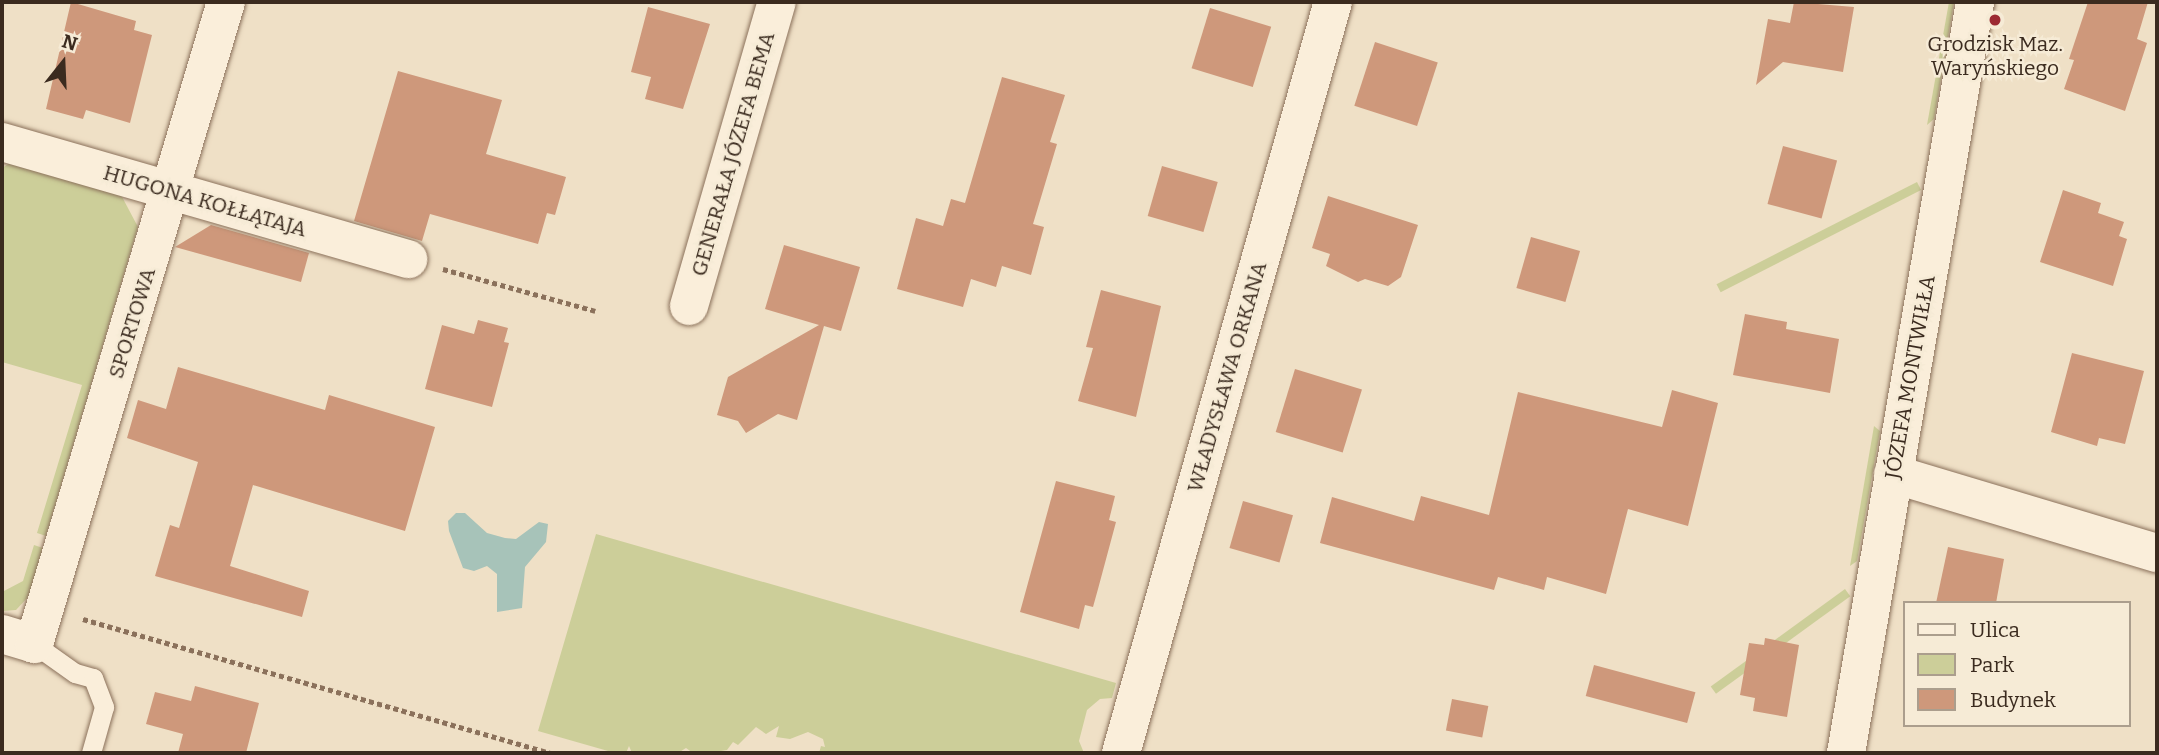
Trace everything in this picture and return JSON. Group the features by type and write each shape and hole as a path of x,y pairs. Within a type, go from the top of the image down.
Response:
{"street":[{"name":"SPORTOWA","path":"27,629 172,191 226,2"},
{"name":"GENERAŁA JÓZEFA BEMA","path":"689,306 777,2"},
{"name":"WŁADYSŁAWA ORKANA","path":"1121,753 1333,2"},
{"name":"JÓZEFA MONTWIŁŁA","path":"1846,753 1975,2"},
{"name":"HUGONA KOŁŁĄTAJA","path":"2,142 408,259"},
{"path":"1893,474 2157,553"}],"lane":[{"path":"27,629 75,673 93,678 104,707 91,753"}],"path":[{"path":"408,259 595,311"},
{"path":"27,629 550,753"}],"green space":[{"path":"1949,2 1954,2 1934,119 1927,125"},
{"path":"10,163 120,193 138,227 46,536 37,533 82,385 2,362 2,168"},
{"path":"1917,182 1921,190 1721,292 1717,284"},
{"path":"1874,426 1880,431 1857,561 1850,566"},
{"path":"596,534 1116,683 1112,698 1100,699 1087,710 1079,741 1084,753 819,753 821,746 825,747 823,739 808,732 790,739 776,737 779,726 766,734 756,727 738,745 733,742 727,750 709,753 693,753 686,748 678,753 632,753 629,746 626,753 615,753 538,731"},
{"path":"34,545 43,548 29,596 16,610 2,611 2,592 23,581"},
{"path":"1845,589 1850,596 1716,694 1711,687"}],"water":[{"path":"456,513 465,513 487,533 505,538 516,539 539,522 548,524 546,542 525,567 522,608 497,612 497,574 487,566 474,571 463,568 449,531 448,521"}],"building":[{"path":"71,2 136,21 134,30 152,35 130,123 86,110 83,119 46,109"},
{"path":"1794,2 1854,7 1843,72 1783,62 1756,85 1768,19 1790,23"},
{"path":"2088,2 2148,2 2137,39 2147,43 2125,111 2064,89 2074,60 2069,59"},
{"path":"648,7 710,24 683,109 645,99 651,77 631,72"},
{"path":"1210,8 1271,27 1253,87 1192,68"},
{"path":"1375,42 1438,62 1417,126 1354,106"},
{"path":"398,71 502,100 486,154 566,177 555,215 547,213 538,244 430,214 422,241 354,221"},
{"path":"1002,77 1065,95 1050,142 1057,144 1033,224 1044,227 1031,275 1002,266 996,287 971,279 963,307 897,289 916,218 943,226 951,199 965,203"},
{"path":"1783,146 1837,160 1822,218 1767,204"},
{"path":"1162,166 1218,182 1203,232 1148,216"},
{"path":"2063,190 2101,203 2098,213 2124,222 2119,236 2127,239 2113,286 2040,262"},
{"path":"1328,196 1418,225 1401,277 1388,286 1365,279 1358,282 1326,266 1330,254 1312,248"},
{"path":"211,225 309,253 301,282 175,247"},
{"path":"1531,237 1580,251 1565,302 1516,288"},
{"path":"784,245 860,267 841,331 824,326 797,420 778,414 746,433 738,421 717,415 728,377 819,325 765,309"},
{"path":"1101,290 1161,306 1136,417 1078,401 1093,348 1086,347"},
{"path":"1745,314 1787,322 1786,329 1839,339 1830,393 1733,375"},
{"path":"478,320 508,328 504,342 509,343 492,407 425,389 442,325 474,334"},
{"path":"2072,353 2144,371 2125,444 2099,438 2097,446 2051,432"},
{"path":"178,367 325,410 329,395 435,427 405,531 253,485 230,566 309,591 302,617 155,576 170,525 179,528 198,462 127,438 138,400 166,409"},
{"path":"1295,369 1362,389 1343,453 1276,432"},
{"path":"1672,390 1718,403 1688,526 1628,509 1606,594 1547,577 1544,590 1498,577 1494,590 1320,543 1332,497 1414,521 1421,496 1489,515 1518,392 1662,427"},
{"path":"1056,481 1115,496 1109,520 1116,522 1098,589 1093,607 1085,605 1079,629 1020,612"},
{"path":"1243,501 1293,515 1279,562 1229,548"},
{"path":"1948,547 2004,559 1996,601 1936,601"},
{"path":"1765,638 1799,645 1787,717 1753,711 1755,698 1740,695 1749,643 1764,645"},
{"path":"1594,665 1695,692 1687,723 1586,696"},
{"path":"195,686 259,703 246,753 178,753 183,734 146,724 155,692 191,701"},
{"path":"1452,699 1488,706 1482,737 1446,730"}],"place":[{"name":"Grodzisk Maz. Waryńskiego","path":"1995,20"}]}
